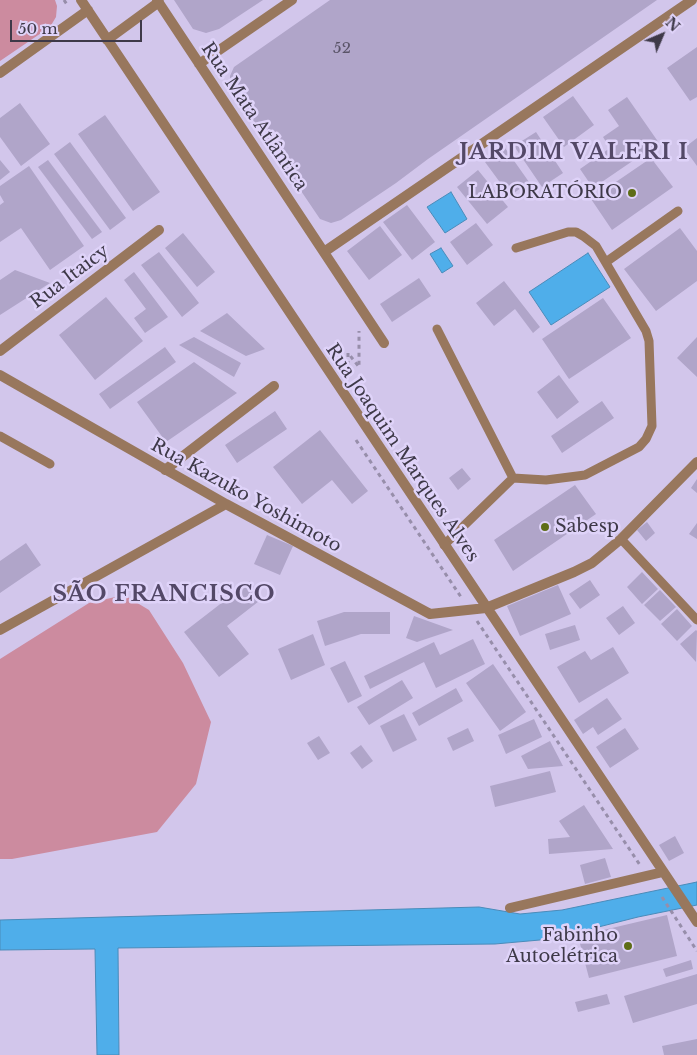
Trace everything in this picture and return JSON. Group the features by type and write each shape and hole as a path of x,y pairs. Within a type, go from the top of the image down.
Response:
{"street":[{"name":"Rua Joaquim Marques Alves","path":"81,0 697,922"},
{"path":"198,64 292,0"},
{"path":"324,252 692,0"},
{"path":"107,40 158,1"},
{"name":"Rua Mata Atlântica","path":"158,1 384,343"},
{"path":"0,73 88,10"},
{"name":"Rua Itaicy","path":"0,351 159,230"},
{"name":"Rua Kazuko Yoshimoto","path":"0,374 164,470 430,614 486,608 592,563 621,539 697,462"},
{"path":"164,470 274,386"},
{"path":"0,630 226,504"},
{"path":"510,908 663,872"}],"lane":[{"path":"606,262 678,211"},
{"path":"444,545 513,478 546,480 585,475 639,447 650,433 652,426 648,341 641,322 596,246 576,232 568,232 516,248"},
{"path":"436,329 513,478"},
{"path":"0,436 50,464"},
{"path":"621,539 697,620"}],"path":[{"path":"346,399 348,353 359,367 360,308"},
{"path":"469,610 697,951"}],"shaded area":[{"path":"0,0 55,0 57,6 56,17 50,27 0,61"},
{"path":"124,595 149,610 183,663 211,722 196,784 157,832 12,859 0,859 0,659 89,603"}],"water":[{"path":"451,192 467,219 445,233 427,207"},
{"path":"441,248 453,266 442,273 430,254"},
{"path":"588,253 610,287 551,325 529,292"},
{"path":"697,882 697,905 638,917 551,939 495,944 118,948 119,1055 97,1055 95,949 0,950 0,920 479,907 520,914 562,910"}],"building":[{"path":"174,0 263,0 219,29 206,33 193,29"},
{"path":"330,0 657,0 396,183 341,220 331,223 320,219 230,86 230,76 234,67"},
{"path":"697,47 697,97 690,101 667,68"},
{"path":"573,96 594,125 564,147 543,117"},
{"path":"627,97 659,143 593,188 580,169 610,148 603,137 619,126 608,110"},
{"path":"20,103 50,144 21,166 0,137 0,118"},
{"path":"105,115 160,192 133,211 78,134"},
{"path":"536,132 563,173 542,187 514,146"},
{"path":"697,138 697,166 684,148"},
{"path":"70,142 126,218 110,230 54,154"},
{"path":"505,148 529,182 510,196 485,162"},
{"name":"LABORATÓRIO","path":"651,158 673,187 612,230 591,199"},
{"path":"0,160 10,172 0,180"},
{"path":"48,160 102,232 92,239 38,167"},
{"path":"29,166 84,246 50,270 21,228 0,242 0,205 4,202 0,195 0,186"},
{"path":"478,170 508,207 487,224 457,187"},
{"path":"407,205 435,242 412,260 383,222"},
{"path":"476,223 493,245 467,265 450,242"},
{"path":"380,226 402,255 369,280 347,251"},
{"path":"680,228 697,251 697,281 656,311 624,269"},
{"path":"183,233 215,272 197,287 165,248"},
{"path":"159,252 199,303 182,317 141,265"},
{"path":"15,270 50,283 0,315 0,280"},
{"path":"134,272 168,317 145,333 134,318 146,309 124,280"},
{"path":"419,278 431,296 392,322 380,304"},
{"path":"504,281 540,327 533,333 515,309 494,326 476,303"},
{"path":"106,297 143,341 95,380 59,335"},
{"path":"603,298 631,338 569,379 542,339"},
{"path":"227,313 265,349 246,356 200,331"},
{"path":"194,337 241,363 234,377 179,345"},
{"path":"697,337 697,377 677,358"},
{"path":"165,347 176,362 110,409 99,394"},
{"path":"194,362 237,393 166,442 137,402"},
{"path":"559,375 579,402 557,419 537,392"},
{"path":"602,401 614,418 562,453 551,436"},
{"path":"275,411 287,429 237,463 225,445"},
{"path":"320,430 368,491 352,504 332,480 302,504 273,467"},
{"path":"462,468 471,479 458,490 449,478"},
{"path":"697,479 697,493 691,488"},
{"name":"Sabesp","path":"575,485 596,514 513,571 494,540"},
{"path":"647,522 655,533 646,541 637,530"},
{"path":"697,523 697,539 689,534"},
{"path":"267,535 293,546 280,575 254,564"},
{"path":"26,543 41,565 0,593 0,561"},
{"path":"642,572 658,589 642,604 627,587"},
{"path":"590,580 600,595 580,609 569,594"},
{"path":"250,581 263,598 227,626 249,654 219,677 184,632"},
{"path":"558,585 571,614 520,636 507,606"},
{"path":"660,590 676,607 660,621 644,605"},
{"path":"623,606 635,623 619,635 606,618"},
{"path":"677,609 692,626 677,641 661,624"},
{"path":"344,612 390,612 390,634 361,634 325,646 317,621"},
{"path":"414,616 453,630 417,642 406,638"},
{"path":"575,625 580,640 550,650 545,634"},
{"path":"697,631 696,662 680,644"},
{"path":"313,634 325,665 291,680 278,649"},
{"path":"473,639 485,664 436,688 424,662 370,689 364,676 434,642 440,655"},
{"path":"613,647 629,673 579,703 557,667 585,651 591,660"},
{"path":"345,661 362,696 348,703 330,668"},
{"path":"493,664 526,712 500,731 466,683"},
{"path":"402,680 413,698 369,725 357,707"},
{"path":"456,688 463,701 419,726 412,713"},
{"path":"607,698 622,719 598,735 593,727 583,734 574,720"},
{"path":"404,714 417,740 393,752 380,726"},
{"path":"534,719 542,737 506,754 498,735"},
{"path":"468,728 474,741 453,751 447,738"},
{"path":"625,728 639,749 610,768 596,747"},
{"path":"319,736 330,753 318,760 307,743"},
{"path":"550,741 563,766 528,769 521,756"},
{"path":"361,745 373,761 362,769 350,753"},
{"path":"550,771 556,792 495,807 490,786"},
{"path":"584,805 613,849 549,854 548,839 570,837 559,821"},
{"path":"675,836 684,853 669,861 659,845"},
{"path":"605,858 611,877 585,884 580,865"},
{"name":"Fabinho Autoelétrica","path":"667,915 677,956 589,978 578,936"},
{"path":"691,960 693,969 666,977 663,969"},
{"path":"697,974 697,1004 633,1023 624,996"},
{"path":"607,994 610,1004 578,1012 575,1002"},
{"path":"697,1039 697,1055 664,1055 662,1046"}],"place":[{"name":"LABORATÓRIO","path":"632,193"},
{"name":"Sabesp","path":"545,527"},
{"name":"Fabinho Autoelétrica","path":"628,946"}],"district":[{"name":"JARDIM VALERI I","path":"574,153"},
{"name":"SÃO FRANCISCO","path":"164,595"}]}
